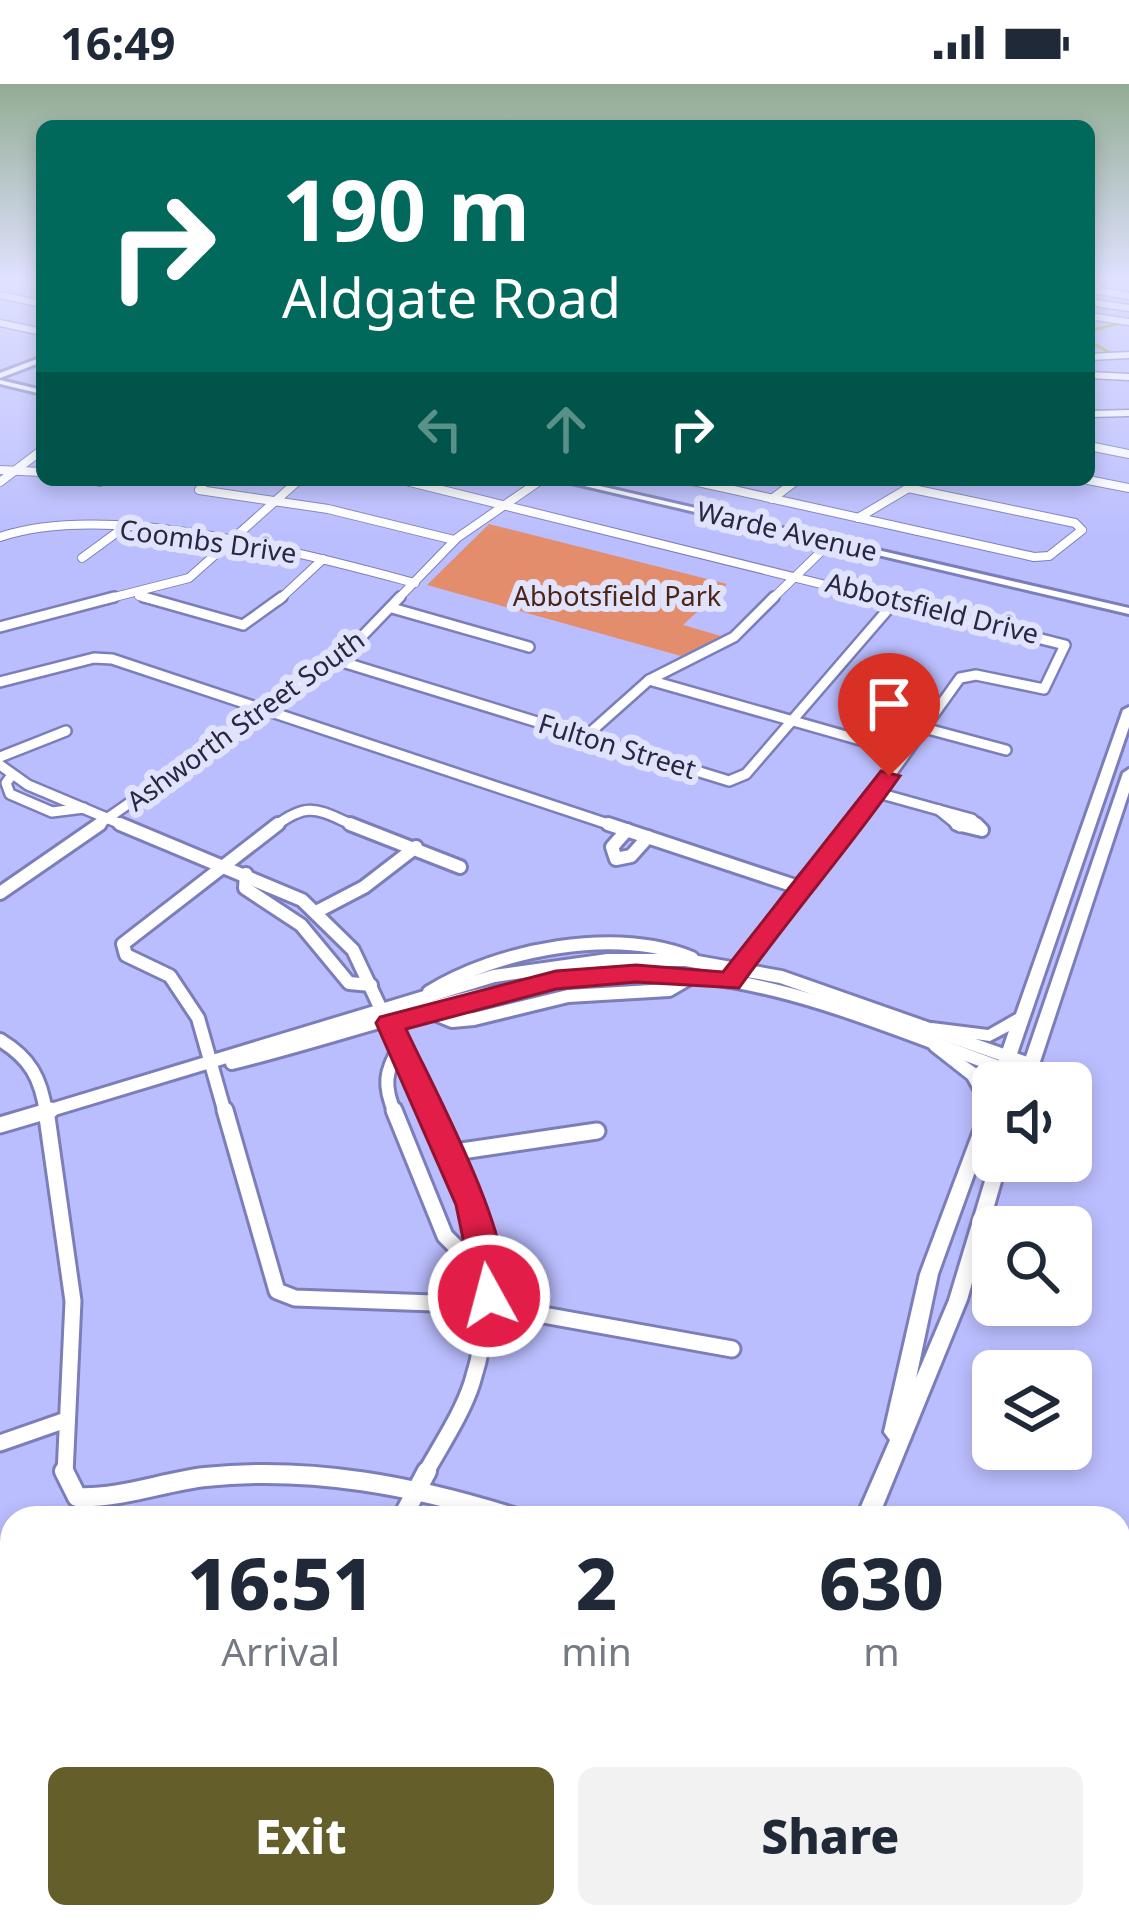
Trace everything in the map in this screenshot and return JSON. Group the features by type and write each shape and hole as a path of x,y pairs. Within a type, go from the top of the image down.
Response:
{"main road":[{"path":"0,379 34,364"},
{"path":"13,385 14,372"},
{"path":"0,379 36,391"},
{"name":"Warde Avenue","path":"589,486 1126,614"},
{"path":"1007,1062 1129,710"},
{"path":"1032,1062 1129,773"},
{"path":"932,1028 990,1036 1022,1017"},
{"path":"936,1046 972,1073"},
{"path":"890,1452 929,1274 972,1157"},
{"path":"871,1506 890,1452 953,1314 993,1182"}],"street":[{"path":"1095,375 1129,376"},
{"path":"1095,414 1129,416"},
{"path":"1095,447 1129,454"},
{"path":"0,482 36,454"},
{"path":"0,470 36,472"},
{"path":"1095,481 1129,488"},
{"path":"202,486 199,490 277,501 454,541"},
{"path":"0,627 138,595 189,578 293,486"},
{"name":"Abbotsfield Drive","path":"427,486 1058,640 1066,647 1044,688 962,676 878,793 837,847 798,887 730,982"},
{"name":"Ashworth Street South","path":"0,893 337,660 454,541 532,486"},
{"path":"715,486 1038,558 1049,556 1082,529 908,488"},
{"path":"772,499 789,486"},
{"path":"858,518 912,486"},
{"name":"Coombs Drive","path":"0,537 24,526 123,528 234,540 415,583"},
{"path":"82,558 123,528"},
{"path":"585,736 649,680 734,637 831,542"},
{"path":"138,595 244,625 267,611 323,560"},
{"name":"Fulton Street","path":"337,660 729,781 746,774 896,600"},
{"path":"392,608 529,647"},
{"path":"0,682 106,658 798,887"},
{"path":"649,680 906,753"},
{"path":"924,728 1006,750"},
{"path":"67,731 0,761 11,775 7,789 52,812 83,808 246,874 318,911 353,950 472,1205 486,1256 488,1305 471,1388 409,1506"},
{"path":"878,793 939,810"},
{"path":"460,867 303,808 285,814 123,944 126,955 170,976 183,990 213,1064 277,1291 295,1298 488,1305 732,1349"},
{"path":"627,830 612,847 616,859 631,856 648,837"},
{"path":"318,911 364,887 416,847"},
{"path":"246,874 245,888 301,925 350,983 371,985"},
{"path":"386,1015 423,996 545,966 634,958 694,969 812,1002 981,1062"},
{"path":"1,1123 386,1015 429,1011 452,1021 547,999 669,990 694,969 738,968 781,976 932,1028 990,1062"},
{"path":"0,1040 23,1054 36,1071 45,1112 73,1301 63,1469 77,1497 191,1479 299,1472 418,1489 475,1506"},
{"path":"400,1047 386,1069 385,1083 439,1210 445,1237 462,1253 486,1256"},
{"path":"448,1153 596,1131"},
{"path":"0,1443 66,1420"}],"green space":[{"name":"Abbotsfield Park","path":"489,524 727,584 683,625 721,636 681,656 427,585"}],"route":[{"path":"489,1296 486,1256 472,1205 389,1023 556,980 636,974 730,982 808,874 837,847 889,776"}]}
